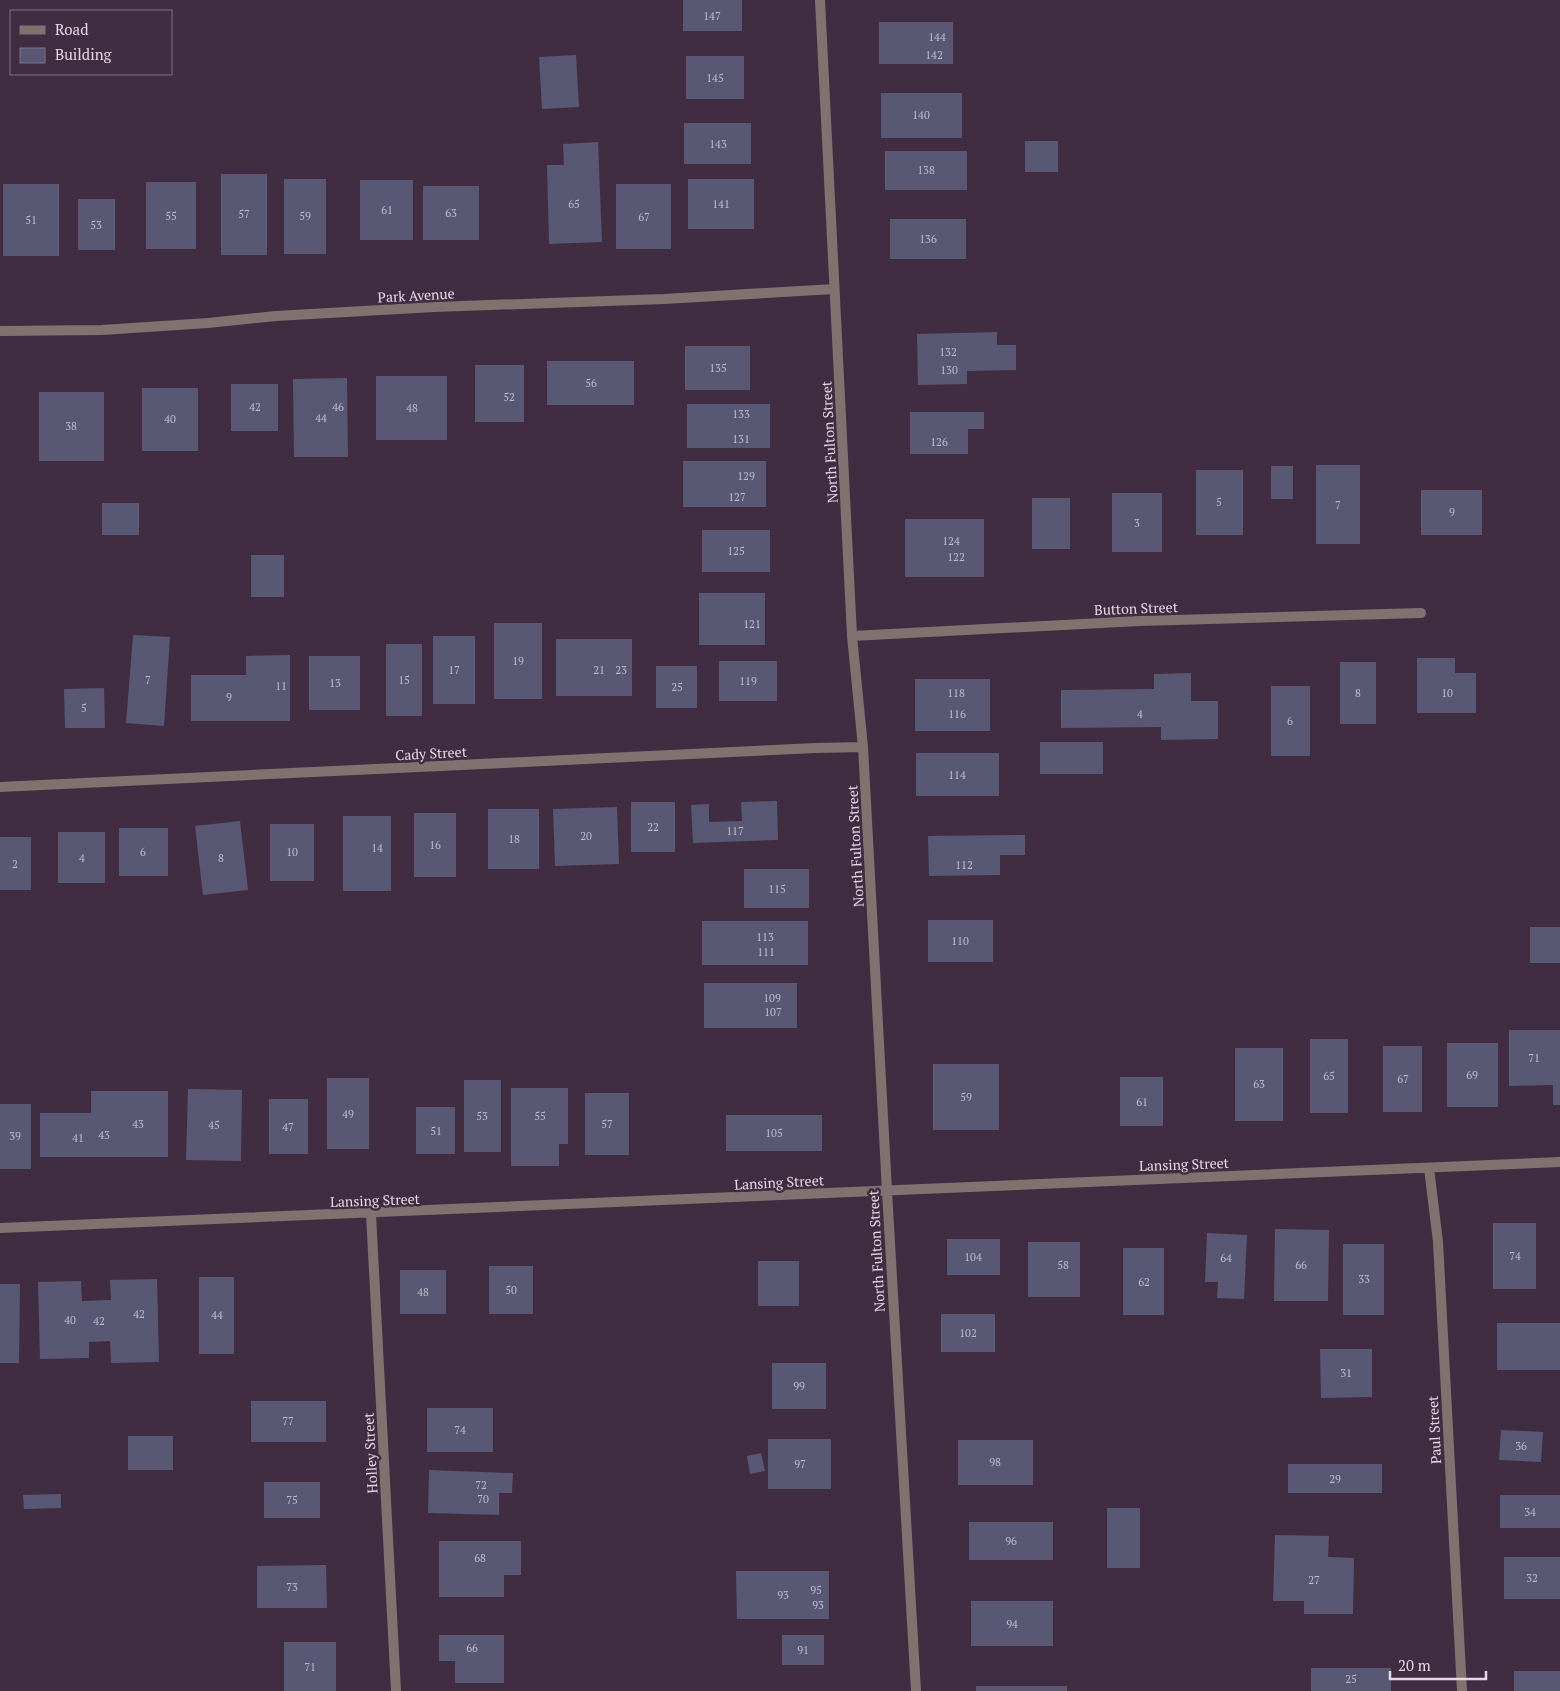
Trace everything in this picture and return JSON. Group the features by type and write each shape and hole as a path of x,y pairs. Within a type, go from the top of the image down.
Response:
{"street":[{"name":"North Fulton Street","path":"820,0 852,636 863,747 916,1691"},
{"name":"Park Avenue","path":"0,331 102,330 276,316 434,307 664,299 834,290"},
{"name":"Button Street","path":"852,636 1139,622 1421,613"},
{"name":"Cady Street","path":"0,787 786,749 863,747"},
{"name":"Lansing Street","path":"0,1228 371,1214 1560,1162"},
{"name":"Paul Street","path":"1429,1168 1438,1242 1462,1691"},
{"name":"Holley Street","path":"371,1214 396,1691"}],"building":[{"path":"683,0 742,0 742,31 683,31"},
{"path":"879,22 953,22 953,64 879,64"},
{"path":"576,55 579,107 542,109 539,57"},
{"path":"686,56 744,56 744,99 686,99"},
{"path":"881,93 962,93 962,138 881,138"},
{"path":"684,123 751,123 751,164 684,164"},
{"path":"1025,141 1058,141 1058,172 1025,172"},
{"path":"598,142 602,242 549,244 547,165 564,165 563,144"},
{"path":"885,151 967,151 967,190 885,190"},
{"path":"221,174 267,174 267,255 221,255"},
{"path":"284,179 326,179 326,254 284,254"},
{"path":"688,179 754,179 754,229 688,229"},
{"path":"360,180 413,180 413,240 360,240"},
{"path":"146,182 196,182 196,249 146,249"},
{"path":"3,184 59,184 59,256 3,256"},
{"path":"616,184 671,184 671,249 616,249"},
{"path":"423,186 479,186 479,240 423,240"},
{"path":"78,199 115,199 115,250 78,250"},
{"path":"890,219 966,219 966,259 890,259"},
{"path":"997,332 997,345 1016,345 1016,370 967,371 967,384 918,385 917,334"},
{"path":"685,346 750,346 750,390 685,390"},
{"path":"547,361 634,361 634,405 547,405"},
{"path":"475,365 524,365 524,422 475,422"},
{"path":"376,376 447,376 447,440 376,440"},
{"path":"347,378 348,457 294,457 293,379"},
{"path":"231,384 278,384 278,431 231,431"},
{"path":"142,388 198,388 198,451 142,451"},
{"path":"39,392 104,392 104,461 39,461"},
{"path":"687,404 770,404 770,448 687,448"},
{"path":"910,412 984,412 984,429 968,429 968,454 910,454"},
{"path":"683,461 766,461 766,507 683,507"},
{"path":"1316,465 1360,465 1360,544 1316,544"},
{"path":"1271,466 1293,466 1293,499 1271,499"},
{"path":"1196,470 1243,470 1243,535 1196,535"},
{"path":"1421,490 1482,490 1482,535 1421,535"},
{"path":"1112,493 1162,493 1162,552 1112,552"},
{"path":"1032,498 1070,498 1070,549 1032,549"},
{"path":"102,503 139,503 139,535 102,535"},
{"path":"905,519 984,519 984,577 905,577"},
{"path":"702,530 770,530 770,572 702,572"},
{"path":"251,555 284,555 284,597 251,597"},
{"path":"699,593 765,593 765,645 699,645"},
{"path":"494,623 542,623 542,699 494,699"},
{"path":"133,635 170,637 164,726 126,723"},
{"path":"433,636 475,636 475,704 433,704"},
{"path":"556,639 632,639 632,696 556,696"},
{"path":"386,644 422,644 422,716 386,716"},
{"path":"290,655 290,721 191,721 191,675 246,675 246,656"},
{"path":"309,656 360,656 360,710 309,710"},
{"path":"1417,658 1455,658 1455,673 1476,673 1476,713 1417,713"},
{"path":"719,661 777,661 777,701 719,701"},
{"path":"1340,662 1376,662 1376,724 1340,724"},
{"path":"656,666 697,666 697,708 656,708"},
{"path":"1191,673 1191,701 1218,701 1218,739 1161,740 1161,727 1061,728 1061,690 1154,689 1154,674"},
{"path":"915,679 990,679 990,731 915,731"},
{"path":"1271,686 1310,686 1310,756 1271,756"},
{"path":"104,688 105,728 65,728 64,689"},
{"path":"1040,742 1103,742 1103,774 1040,774"},
{"path":"916,753 999,753 999,796 916,796"},
{"path":"777,801 778,840 693,843 691,805 709,804 709,822 742,821 741,802"},
{"path":"631,802 675,802 675,852 631,852"},
{"path":"617,807 619,864 555,866 553,809"},
{"path":"488,809 539,809 539,869 488,869"},
{"path":"414,813 456,813 456,877 414,877"},
{"path":"343,816 391,816 391,891 343,891"},
{"path":"240,821 248,890 203,895 195,826"},
{"path":"270,824 314,824 314,881 270,881"},
{"path":"119,828 168,828 168,876 119,876"},
{"path":"58,832 105,832 105,883 58,883"},
{"path":"1025,835 1025,855 1000,855 1000,875 929,876 928,836"},
{"path":"0,837 31,837 31,890 0,890"},
{"path":"744,869 809,869 809,908 744,908"},
{"path":"928,920 993,920 993,962 928,962"},
{"path":"702,921 808,921 808,965 702,965"},
{"path":"1530,927 1560,927 1560,963 1530,963"},
{"path":"704,983 797,983 797,1028 704,1028"},
{"path":"1509,1030 1560,1030 1560,1105 1553,1105 1553,1085 1509,1086"},
{"path":"1310,1039 1348,1039 1348,1113 1310,1113"},
{"path":"1447,1043 1498,1043 1498,1107 1447,1107"},
{"path":"1383,1046 1422,1046 1422,1112 1383,1112"},
{"path":"1235,1048 1283,1048 1283,1121 1235,1121"},
{"path":"933,1064 999,1064 999,1130 933,1130"},
{"path":"1120,1077 1163,1077 1163,1126 1120,1126"},
{"path":"327,1078 369,1078 369,1149 327,1149"},
{"path":"464,1080 501,1080 501,1152 464,1152"},
{"path":"511,1088 568,1088 568,1144 559,1144 559,1166 511,1166"},
{"path":"188,1089 242,1090 241,1161 186,1160"},
{"path":"91,1091 168,1091 168,1157 40,1157 40,1113 91,1113"},
{"path":"585,1093 629,1093 629,1155 585,1155"},
{"path":"269,1099 308,1099 308,1154 269,1154"},
{"path":"0,1104 31,1104 31,1169 0,1169"},
{"path":"416,1107 455,1107 455,1154 416,1154"},
{"path":"726,1115 822,1115 822,1151 726,1151"},
{"path":"1493,1223 1536,1223 1536,1289 1493,1289"},
{"path":"1275,1229 1329,1230 1328,1301 1274,1301"},
{"path":"1207,1233 1247,1235 1244,1299 1217,1298 1218,1282 1205,1282"},
{"path":"947,1239 1000,1239 1000,1275 947,1275"},
{"path":"1028,1242 1080,1242 1080,1297 1028,1297"},
{"path":"1343,1244 1384,1244 1384,1315 1343,1315"},
{"path":"1123,1248 1164,1248 1164,1315 1123,1315"},
{"path":"758,1261 799,1261 799,1306 758,1306"},
{"path":"489,1266 533,1266 533,1314 489,1314"},
{"path":"400,1270 446,1270 446,1314 400,1314"},
{"path":"199,1277 234,1277 234,1354 199,1354"},
{"path":"157,1279 159,1362 111,1363 110,1341 89,1342 89,1358 40,1359 38,1282 81,1281 82,1301 111,1300 110,1280"},
{"path":"0,1284 20,1284 19,1363 0,1363"},
{"path":"941,1314 995,1314 995,1352 941,1352"},
{"path":"1497,1323 1560,1323 1560,1370 1497,1370"},
{"path":"1320,1349 1372,1349 1372,1397 1321,1398"},
{"path":"772,1363 826,1363 826,1409 772,1409"},
{"path":"251,1401 326,1401 326,1442 251,1442"},
{"path":"427,1408 493,1408 493,1452 427,1452"},
{"path":"1501,1430 1543,1432 1541,1462 1499,1460"},
{"path":"128,1436 173,1436 173,1470 128,1470"},
{"path":"768,1439 831,1439 831,1489 768,1489"},
{"path":"958,1440 1033,1440 1033,1485 958,1485"},
{"path":"761,1453 765,1471 750,1474 747,1456"},
{"path":"1288,1464 1382,1464 1382,1493 1288,1493"},
{"path":"429,1470 513,1473 512,1493 499,1493 499,1515 428,1513"},
{"path":"264,1482 320,1482 320,1518 264,1518"},
{"path":"61,1494 61,1508 24,1509 23,1495"},
{"path":"1500,1495 1560,1495 1560,1528 1500,1528"},
{"path":"1107,1508 1140,1508 1140,1568 1107,1568"},
{"path":"969,1522 1053,1522 1053,1560 969,1560"},
{"path":"1275,1535 1329,1536 1328,1557 1354,1558 1353,1614 1304,1614 1304,1601 1273,1601"},
{"path":"439,1541 521,1541 521,1575 504,1575 504,1597 439,1597"},
{"path":"1504,1557 1560,1557 1560,1599 1504,1599"},
{"path":"326,1565 327,1608 257,1608 257,1566"},
{"path":"736,1571 829,1571 829,1619 737,1619"},
{"path":"971,1601 1053,1601 1053,1646 971,1646"},
{"path":"439,1635 504,1635 504,1683 455,1683 455,1661 439,1661"},
{"path":"782,1635 824,1635 824,1665 782,1665"},
{"path":"284,1642 336,1642 336,1691 284,1691"},
{"path":"1311,1668 1391,1668 1391,1691 1311,1691"},
{"path":"1514,1671 1560,1671 1560,1691 1514,1691"},
{"path":"976,1686 1067,1686 1067,1691 976,1691"}]}
